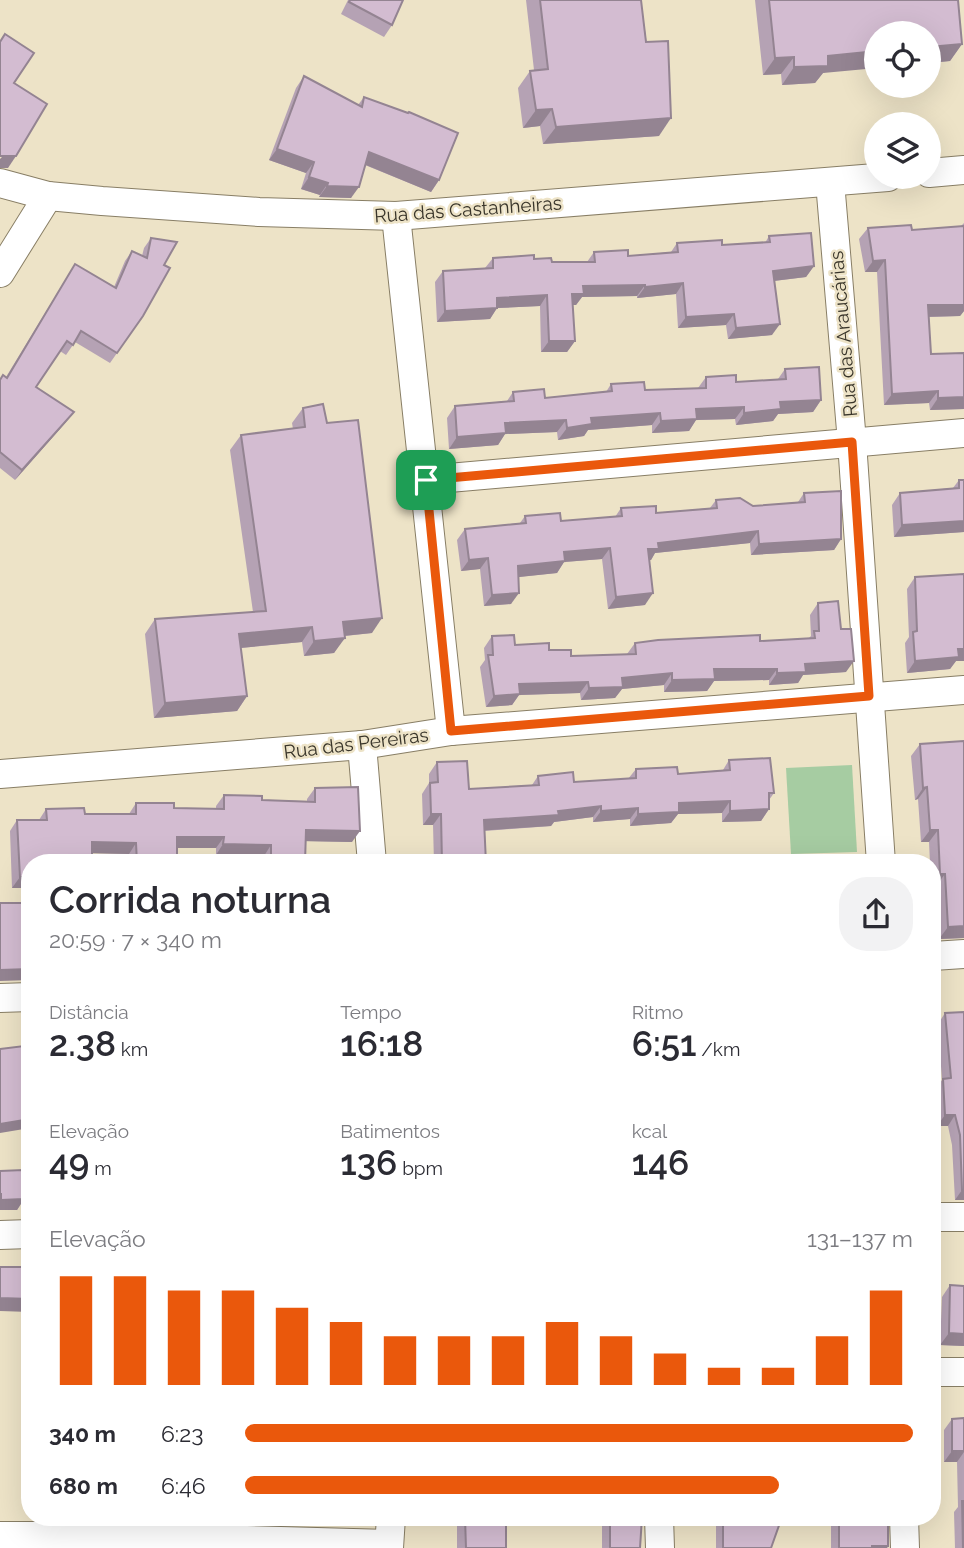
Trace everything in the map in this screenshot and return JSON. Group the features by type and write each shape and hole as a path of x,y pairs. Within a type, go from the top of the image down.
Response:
{"street":[{"path":"941,172 964,170"},
{"name":"Rua das Castanheiras","path":"0,183 48,196 259,212 396,216 864,179"},
{"name":"Rua das Araucárias","path":"830,182 852,442 880,854"},
{"path":"0,273 48,196"},
{"path":"396,216 451,731"},
{"path":"426,480 964,433"},
{"name":"Rua das Pereiras","path":"0,774 362,745 451,731 964,690"},
{"path":"362,745 371,854"},
{"path":"941,956 964,954"},
{"path":"0,998 21,997"},
{"path":"941,1217 964,1217"},
{"path":"0,1234 21,1234"},
{"path":"941,1372 964,1372"},
{"path":"659,1526 660,1548"},
{"path":"904,1526 905,1548"},
{"path":"0,1536 390,1536"}],"green space":[{"path":"852,765 857,852 791,854 786,768"}],"building":[{"path":"403,0 392,25 349,2"},
{"path":"540,0 641,0 646,42 668,41 671,118 556,127 552,109 536,110 530,71 548,69"},
{"path":"769,0 958,0 962,44 941,46 941,21 864,21 864,52 828,56 828,66 794,67 794,57 775,58"},
{"path":"5,34 34,53 14,83 47,104 16,156 0,156 0,42"},
{"path":"304,76 362,107 364,97 458,133 439,180 369,152 359,187 327,186 328,183 309,177 314,162 277,149"},
{"path":"911,225 912,230 964,226 964,305 928,305 931,354 964,353 964,397 938,398 938,391 892,394 885,260 873,261 868,228"},
{"path":"811,233 814,266 773,271 780,324 736,328 734,314 686,317 683,283 645,287 583,286 584,294 572,294 575,341 549,341 547,295 497,298 497,308 445,311 443,271 493,268 493,258 534,255 534,259 551,258 552,262 595,262 594,252 628,250 628,256 678,252 677,243 722,240 722,245 770,242 769,236"},
{"path":"151,238 177,242 164,265 170,268 143,316 117,353 81,331 73,345 67,341 36,387 74,412 22,470 0,452 0,380 3,375 7,378 75,264 116,288 132,251 147,258"},
{"path":"819,367 821,400 780,402 781,409 744,413 744,407 696,409 697,419 661,421 660,413 591,418 592,424 567,428 566,420 505,423 506,433 457,437 455,406 514,401 513,392 544,389 545,398 612,391 611,384 644,382 645,390 706,388 706,377 736,375 736,382 786,379 785,369"},
{"path":"323,404 327,423 358,420 382,618 343,622 345,638 314,641 312,627 239,634 247,696 165,703 155,619 266,611 241,435 305,427 303,408"},
{"path":"959,480 964,480 964,521 902,525 900,493 959,488"},
{"path":"841,491 841,539 759,544 758,531 658,543 659,549 648,549 653,593 616,597 610,548 564,552 565,561 518,566 519,593 492,595 488,558 469,560 465,529 526,523 525,516 560,513 561,521 622,516 621,508 656,506 656,513 717,508 716,500 740,498 753,506 805,502 804,493"},
{"path":"964,574 964,649 958,649 959,657 915,661 915,577"},
{"path":"838,601 841,629 851,629 854,661 805,664 806,672 714,669 715,679 672,680 672,673 622,678 623,687 589,688 588,682 519,684 520,694 494,696 488,655 493,655 492,636 514,635 515,645 549,643 549,650 571,650 571,656 636,654 635,643 658,640 760,635 760,641 815,638 814,631 819,631 818,603"},
{"path":"964,741 964,926 948,927 945,874 941,874 938,830 930,830 927,787 923,788 920,744"},
{"path":"770,758 774,793 769,793 769,809 730,811 730,801 679,803 679,812 638,814 638,808 601,811 601,806 558,811 559,815 484,820 486,854 442,854 441,814 431,814 430,783 438,782 437,762 467,761 469,789 539,785 538,776 573,772 574,782 636,778 636,769 677,767 678,774 730,770 729,760"},
{"path":"358,787 360,831 306,830 305,854 271,854 271,845 223,844 224,837 177,837 177,854 137,854 136,843 92,842 92,854 21,854 20,877 17,820 47,820 46,809 84,808 85,814 136,814 136,803 174,803 174,808 224,809 224,795 315,802 315,788"},
{"path":"0,903 21,903 21,969 0,970"},
{"path":"964,1012 962,1190 960,1135 955,1115 945,1115 943,1079 951,1078 945,1013"},
{"path":"21,1046 21,1120 0,1124 0,1049"},
{"path":"21,1170 21,1199 1,1200 0,1171"},
{"path":"0,1267 21,1267 21,1299 0,1298"},
{"path":"950,1285 964,1286 964,1334 949,1333"},
{"path":"964,1418 964,1451 952,1451 952,1419"},
{"path":"964,1501 964,1548 963,1548"},
{"path":"465,1526 506,1526 506,1548 466,1548"},
{"path":"610,1526 641,1526 640,1548 610,1548"},
{"path":"723,1526 779,1526 771,1548 723,1548"},
{"path":"839,1526 888,1526 888,1546 839,1548"}],"route":[{"path":"852,442 869,696 451,731 426,480 852,442"}]}
